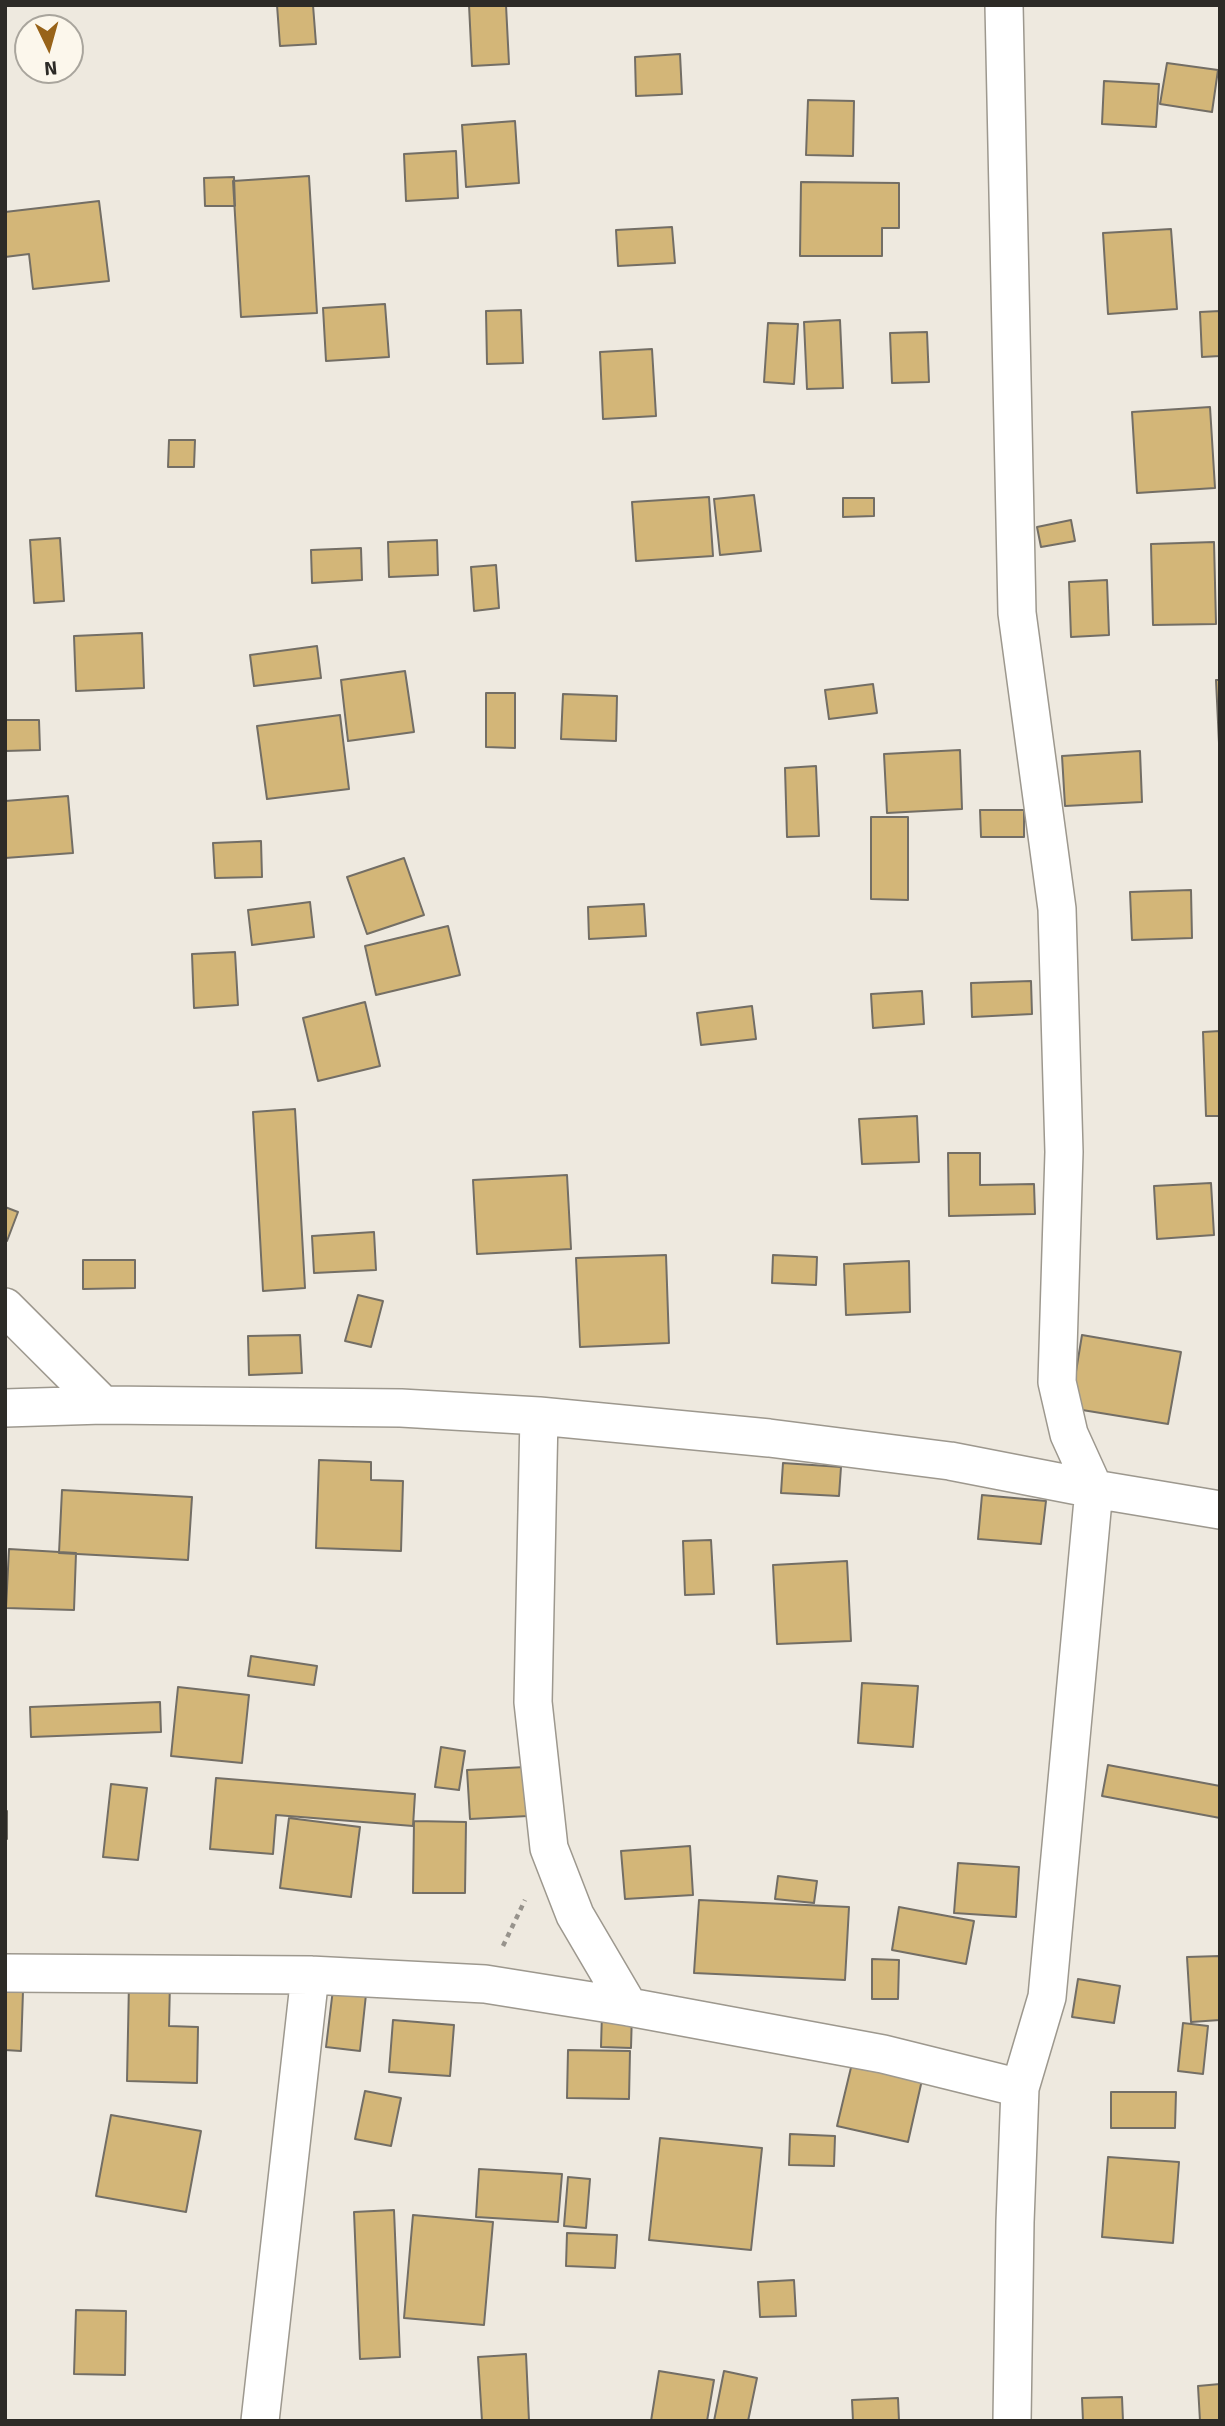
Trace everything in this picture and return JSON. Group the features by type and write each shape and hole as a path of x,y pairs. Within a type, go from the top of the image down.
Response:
{"street":[{"path":"1004,5 1017,613 1057,909 1064,1153 1058,1382 1069,1434 1094,1489 1047,1997 1020,2088 1012,2421"},
{"path":"5,1307 103,1405"},
{"path":"5,1408 103,1405 401,1408 539,1416 769,1438 937,1459 1220,1510"},
{"path":"539,1416 533,1702 549,1848 575,1915 629,2007"},
{"path":"5,1973 310,1975 485,1984 629,2007 883,2054 1020,2088"},
{"path":"260,2421 310,1975"}],"path":[{"path":"485,1984 549,1848"}],"building":[{"path":"277,5 313,5 316,44 280,46"},
{"path":"469,5 506,5 509,64 472,66"},
{"path":"680,54 682,94 636,96 635,57"},
{"path":"1167,63 1218,70 1212,112 1160,104"},
{"path":"1104,81 1159,84 1156,127 1102,124"},
{"path":"808,100 854,101 853,156 806,155"},
{"path":"515,121 519,183 466,187 462,125"},
{"path":"456,151 458,198 406,201 404,154"},
{"path":"309,176 317,313 241,317 233,181"},
{"path":"234,177 235,206 205,206 204,178"},
{"path":"801,182 899,183 899,228 882,228 882,256 800,256"},
{"path":"99,201 109,281 33,289 29,254 5,257 5,212"},
{"path":"672,227 675,263 618,266 616,230"},
{"path":"1171,229 1177,309 1108,314 1103,233"},
{"path":"385,304 389,357 326,361 323,308"},
{"path":"521,310 523,363 487,364 486,311"},
{"path":"1220,311 1220,356 1202,357 1200,312"},
{"path":"840,320 843,388 807,389 804,322"},
{"path":"768,323 798,324 794,384 764,382"},
{"path":"927,332 929,382 892,383 890,333"},
{"path":"652,349 656,416 603,419 600,352"},
{"path":"1210,407 1215,488 1137,493 1132,412"},
{"path":"169,440 195,440 194,467 168,467"},
{"path":"754,495 761,551 720,555 714,499"},
{"path":"709,497 713,556 636,561 632,502"},
{"path":"843,498 874,498 874,516 843,517"},
{"path":"1071,520 1075,541 1041,547 1037,527"},
{"path":"60,538 64,601 34,603 30,540"},
{"path":"437,540 438,575 389,577 388,542"},
{"path":"1214,542 1216,624 1153,625 1151,544"},
{"path":"361,548 362,580 312,583 311,550"},
{"path":"496,565 499,608 474,611 471,567"},
{"path":"1107,580 1109,635 1071,637 1069,582"},
{"path":"142,633 144,688 76,691 74,636"},
{"path":"317,646 321,678 254,686 250,655"},
{"path":"405,671 414,732 348,741 341,680"},
{"path":"1216,680 1220,680 1220,743 1219,743"},
{"path":"873,684 877,713 829,719 825,690"},
{"path":"486,693 515,693 515,748 486,747"},
{"path":"563,694 617,696 616,741 561,739"},
{"path":"340,715 349,789 267,799 257,726"},
{"path":"5,720 39,720 40,750 5,751"},
{"path":"960,750 962,809 887,813 884,754"},
{"path":"1140,751 1142,802 1065,806 1062,756"},
{"path":"816,766 819,836 787,837 785,768"},
{"path":"68,796 73,853 5,858 5,801"},
{"path":"980,810 1024,810 1024,837 981,837"},
{"path":"871,817 908,817 908,900 871,899"},
{"path":"261,841 262,877 215,878 213,843"},
{"path":"404,858 424,915 367,934 347,877"},
{"path":"1191,890 1192,938 1132,940 1130,892"},
{"path":"310,902 314,937 252,945 248,910"},
{"path":"644,904 646,936 589,939 588,907"},
{"path":"448,926 460,975 376,995 365,946"},
{"path":"235,952 238,1005 194,1008 192,954"},
{"path":"1031,981 1032,1014 972,1017 971,983"},
{"path":"922,991 924,1024 873,1028 871,994"},
{"path":"365,1002 380,1066 318,1081 303,1018"},
{"path":"752,1006 756,1039 701,1045 697,1013"},
{"path":"1220,1031 1220,1116 1206,1116 1203,1032"},
{"path":"295,1109 305,1288 263,1291 253,1112"},
{"path":"917,1116 919,1162 862,1164 859,1119"},
{"path":"948,1153 980,1153 980,1185 1034,1184 1035,1214 949,1216"},
{"path":"567,1175 571,1249 477,1254 473,1180"},
{"path":"1211,1183 1214,1235 1157,1239 1154,1186"},
{"path":"5,1207 18,1212 7,1241 5,1240"},
{"path":"374,1232 376,1270 314,1273 312,1236"},
{"path":"666,1255 669,1343 580,1347 576,1258"},
{"path":"773,1255 817,1257 816,1285 772,1283"},
{"path":"83,1260 135,1260 135,1288 83,1289"},
{"path":"909,1261 910,1312 846,1315 844,1264"},
{"path":"358,1295 383,1301 371,1347 345,1341"},
{"path":"300,1335 302,1373 249,1375 248,1336"},
{"path":"1082,1335 1181,1352 1168,1424 1070,1408"},
{"path":"319,1460 371,1462 371,1480 403,1481 401,1551 316,1548"},
{"path":"783,1463 841,1467 839,1496 781,1493"},
{"path":"62,1490 192,1497 188,1560 59,1553"},
{"path":"982,1495 1046,1501 1041,1544 978,1539"},
{"path":"711,1540 714,1594 685,1595 683,1541"},
{"path":"9,1549 76,1553 74,1610 6,1608"},
{"path":"847,1561 851,1641 777,1644 773,1565"},
{"path":"251,1656 317,1666 314,1685 248,1676"},
{"path":"862,1683 918,1686 913,1747 858,1743"},
{"path":"178,1687 249,1695 242,1763 171,1756"},
{"path":"160,1702 161,1732 31,1737 30,1707"},
{"path":"441,1747 465,1751 459,1790 435,1787"},
{"path":"1108,1765 1220,1786 1220,1818 1102,1796"},
{"path":"526,1767 528,1816 470,1819 467,1770"},
{"path":"216,1778 415,1794 413,1826 276,1815 273,1854 210,1849"},
{"path":"111,1784 147,1788 138,1860 103,1857"},
{"path":"7,1811 7,1839 5,1839"},
{"path":"289,1818 360,1827 351,1897 280,1888"},
{"path":"414,1821 466,1822 465,1893 413,1893"},
{"path":"690,1846 693,1895 625,1899 621,1851"},
{"path":"958,1863 1019,1867 1016,1917 954,1913"},
{"path":"778,1876 817,1881 814,1903 775,1899"},
{"path":"699,1900 849,1907 845,1980 694,1973"},
{"path":"899,1907 974,1921 966,1964 892,1950"},
{"path":"1220,1956 1220,2020 1191,2022 1187,1957"},
{"path":"872,1959 899,1960 898,1999 872,1999"},
{"path":"1078,1979 1120,1986 1114,2023 1072,2017"},
{"path":"334,1981 367,1985 360,2051 326,2047"},
{"path":"129,1982 170,1983 169,2026 198,2027 197,2083 127,2081"},
{"path":"5,1990 23,1991 21,2051 5,2050"},
{"path":"602,2012 632,2012 631,2048 601,2047"},
{"path":"393,2020 454,2025 450,2076 389,2072"},
{"path":"1183,2023 1208,2026 1203,2074 1178,2071"},
{"path":"568,2050 630,2051 629,2099 567,2098"},
{"path":"854,2055 924,2071 908,2142 837,2126"},
{"path":"365,2091 401,2098 391,2146 355,2139"},
{"path":"1111,2092 1176,2092 1175,2128 1111,2128"},
{"path":"111,2115 201,2131 186,2212 96,2196"},
{"path":"790,2134 835,2136 834,2166 789,2165"},
{"path":"660,2138 762,2148 751,2250 649,2240"},
{"path":"1108,2157 1179,2162 1173,2243 1102,2237"},
{"path":"479,2169 562,2174 558,2222 476,2217"},
{"path":"568,2177 590,2179 586,2228 564,2226"},
{"path":"394,2210 400,2357 360,2359 354,2212"},
{"path":"413,2215 493,2222 484,2325 404,2318"},
{"path":"567,2233 617,2235 615,2268 566,2266"},
{"path":"794,2280 796,2316 760,2317 758,2282"},
{"path":"76,2310 126,2311 125,2375 74,2374"},
{"path":"526,2354 529,2421 482,2421 478,2357"},
{"path":"659,2371 714,2380 707,2421 651,2421"},
{"path":"724,2371 757,2378 748,2421 714,2421"},
{"path":"1220,2384 1220,2421 1200,2421 1198,2386"},
{"path":"1122,2397 1123,2421 1083,2421 1082,2398"},
{"path":"898,2398 899,2421 853,2421 852,2400"}]}
